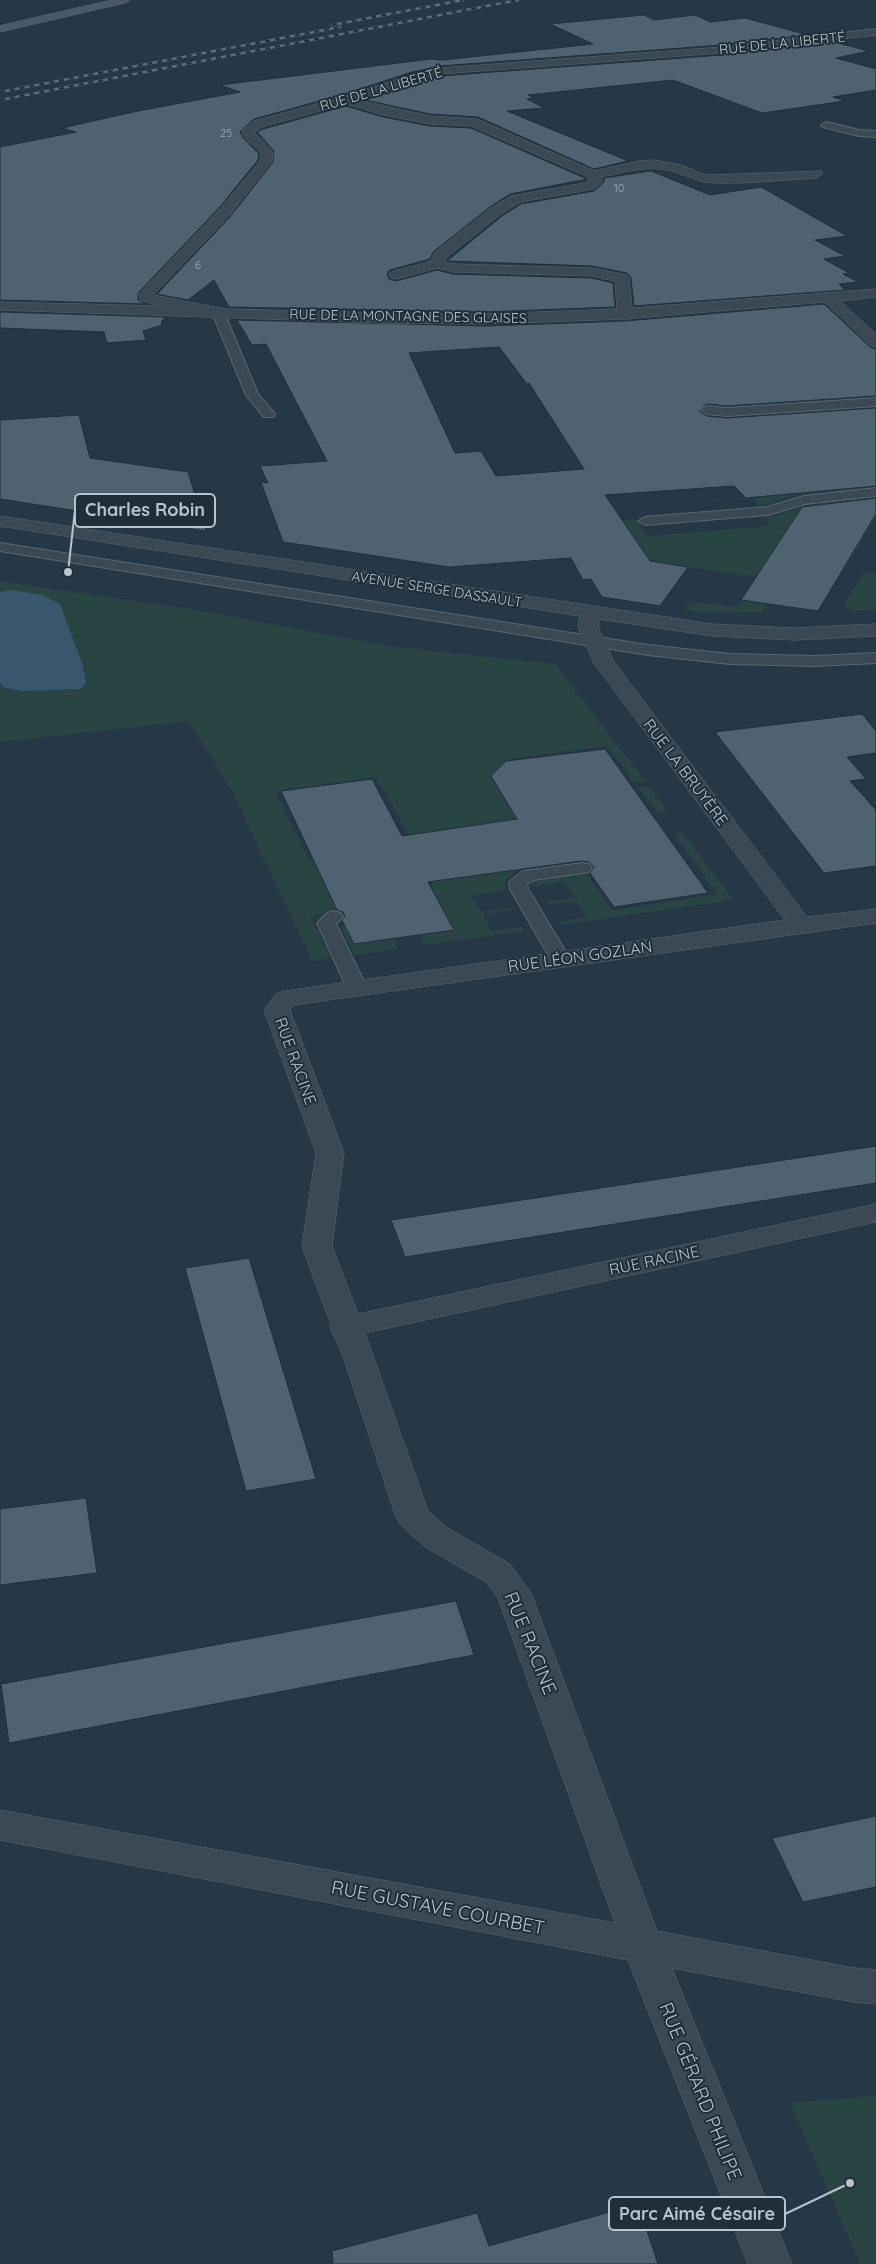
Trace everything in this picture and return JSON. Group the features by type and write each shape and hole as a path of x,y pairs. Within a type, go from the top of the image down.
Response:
{"main road":[{"path":"0,29 125,0"}],"street":[{"name":"RUE DE LA LIBERTÉ","path":"221,312 160,302 145,297 219,218 266,161 266,152 249,136 248,131 251,128 277,118 346,100 417,76 440,71 722,50 876,32"},
{"path":"346,100 384,111 430,120 473,122 593,174 654,164 666,165 690,176 707,179 816,174"},
{"path":"437,264 439,256 506,205 527,196 589,186 596,181 593,174"},
{"path":"396,275 437,264 453,268 592,272 622,278 625,314"},
{"name":"RUE DE LA MONTAGNE DES GLAISES","path":"0,306 448,320 625,314 876,293"},
{"path":"828,297 876,343"},
{"name":"AVENUE SERGE DASSAULT","path":"0,521 590,612 730,631 794,634 876,630"},
{"name":"RUE LA BRUYÈRE","path":"590,612 588,627 604,664 800,925"},
{"name":"RUE LÉON GOZLAN","path":"285,999 800,925 876,916"},
{"name":"RUE RACINE","path":"285,999 277,1010 281,1025 330,1153 317,1246 345,1327 358,1356 413,1517 437,1538 498,1573 514,1592 643,1946"},
{"name":"RUE RACINE","path":"345,1327 876,1213"},
{"name":"RUE GUSTAVE COURBET","path":"0,1825 643,1946 854,1985 876,1987"},
{"name":"RUE GÉRARD PHILIPE","path":"643,1946 770,2264"}],"lane":[{"path":"826,124 859,133 876,134"},
{"path":"221,312 220,317 252,395 269,414"},
{"path":"707,410 728,412 876,402"},
{"path":"645,521 768,511 804,500 876,492"},
{"path":"0,547 594,642 730,659 815,661 876,658"},
{"path":"560,959 519,889 518,882 529,875 583,868"},
{"path":"334,917 326,923 357,988"}],"green space":[{"path":"876,484 876,487 797,495 759,506 752,498 699,502"},
{"path":"876,498 876,517 844,571 834,571 841,559 849,560 874,517 756,577 682,566 680,568 652,564 591,523 635,519 647,536 770,526 764,517 776,516 809,505"},
{"path":"864,572 876,573 876,609 853,611 844,605"},
{"path":"0,581 197,610 389,646 555,664 645,781 635,783 607,746 511,759 515,766 493,774 492,779 517,819 409,835 376,777 275,791 309,860 314,862 337,908 311,917 331,958 312,961 232,791 189,721 0,742"},
{"path":"741,600 768,604 762,612 705,613 684,610 690,601 736,607"},
{"path":"650,787 667,811 657,812 639,788"},
{"path":"682,831 733,900 561,925 559,922 587,917 577,901 548,905 547,902 575,898 564,882 531,887 530,884 535,881 586,873 612,910 717,894 679,841 675,833"},
{"path":"518,870 506,880 506,890 471,896 481,912 510,908 511,910 483,915 492,931 522,927 524,931 425,945 420,935 454,930 433,892 431,882"},
{"path":"345,925 354,944 394,939 398,949 354,955 341,928"},
{"path":"876,2096 876,2264 860,2264 790,2103"}],"water":[{"path":"11,590 42,595 60,604 83,666 86,683 80,689 22,691 3,687 0,682 0,592"}],"building":[{"path":"644,15 654,20 695,15 710,22 745,18 808,35 722,45 440,66 412,72 341,95 254,119 240,132 244,139 259,154 258,160 218,209 138,293 138,300 146,304 0,300 0,147 76,132 62,128 138,111 240,92 220,85 431,59 443,60 593,44 550,24"},
{"path":"834,42 869,51 836,58 876,69 876,90 833,97 845,101 762,113 673,80 528,95 534,98 527,99 544,108 507,111 628,161 594,169 478,117 430,114 365,100 440,76 722,55"},
{"path":"346,106 383,117 430,126 471,128 587,179 510,194 490,207 433,252 430,259 390,270 387,274 389,279 396,281 437,270 453,274 592,278 613,283 615,307 485,312 229,307 214,280 188,300 157,294 230,217 273,162 274,151 257,132"},
{"path":"651,171 710,195 761,187 847,236 815,240 845,256 824,259 849,273 843,274 858,282 839,284 845,290 634,306 631,278 627,273 592,266 447,261 502,216 521,204 594,191 604,182 604,178"},
{"path":"824,304 870,347 876,350 876,396 727,406 707,404 699,411 707,416 727,418 876,408 876,486 746,498 734,486 605,495 650,561 688,567 660,606 602,597 591,579 583,580 571,558 449,567 283,542 261,482 268,483 260,466 327,461 266,344 252,345 237,320 485,326 625,321","holes":["499,347 527,384 529,383 584,469 496,476 481,451 455,453 409,353"]},
{"path":"0,312 166,317 161,322 162,325 143,331 146,340 107,343 104,332 0,328"},
{"path":"79,415 90,458 188,472 206,531 0,499 0,420"},
{"path":"876,498 876,514 818,611 741,600 802,507"},
{"path":"862,714 876,731 876,753 847,757 866,779 850,781 876,810 876,866 824,873 715,732"},
{"path":"605,749 708,893 614,907 590,873 594,867 589,862 581,861 428,882 454,930 354,944 342,920 345,916 343,912 337,910 281,791 372,779 402,836 517,819 491,776 506,761"},
{"path":"876,1146 876,1183 405,1257 391,1220"},
{"path":"249,1258 316,1479 246,1491 185,1268"},
{"path":"86,1498 97,1573 0,1585 0,1509"},
{"path":"456,1601 474,1655 9,1743 1,1684"},
{"path":"876,1816 876,1887 803,1902 772,1838"},
{"path":"638,2204 658,2264 333,2264 332,2251 477,2213 489,2246"}],"railway":[{"path":"332,25 463,0"},
{"path":"0,100 518,0"},
{"path":"0,92 340,27"}],"place":[{"name":"Charles Robin","path":"68,572"},
{"name":"Parc Aimé Césaire","path":"850,2183"}]}
